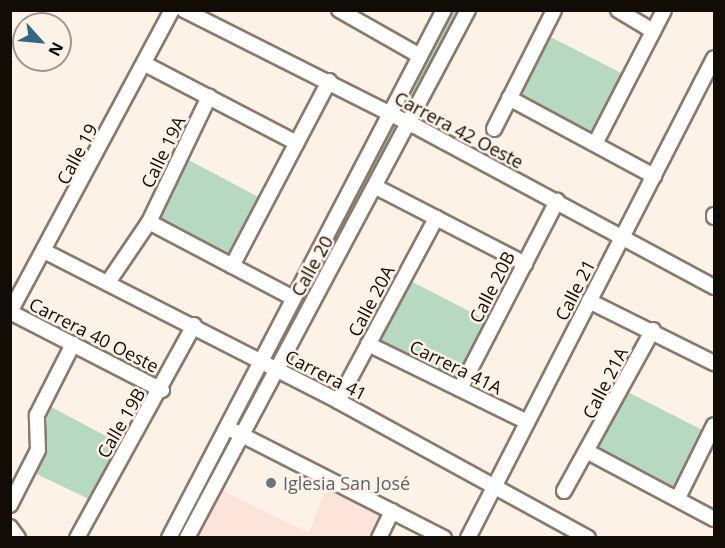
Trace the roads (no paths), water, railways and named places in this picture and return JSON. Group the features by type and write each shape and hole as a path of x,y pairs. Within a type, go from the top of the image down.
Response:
{"street":[{"name":"Calle 19","path":"10,312 46,252 172,10"},
{"name":"Carrera 42 Oeste","path":"184,10 329,81 714,287"},
{"path":"339,10 420,56"},
{"path":"364,23 370,10"},
{"name":"Calle 20","path":"169,537 444,10"},
{"name":"Calle 20","path":"187,537 240,434 376,187 468,10"},
{"path":"494,129 554,10"},
{"path":"618,10 653,31"},
{"path":"596,142 664,10"},
{"name":"Calle 21","path":"468,537 714,59"},
{"path":"145,64 297,143"},
{"path":"232,266 329,81"},
{"name":"Calle 19A","path":"109,281 149,222 209,97"},
{"path":"509,98 596,142 654,176"},
{"path":"376,187 525,264"},
{"name":"Calle 20B","path":"460,389 557,201"},
{"name":"Calle 20A","path":"338,400 436,218"},
{"path":"149,222 293,298"},
{"name":"Carrera 41","path":"46,252 109,281 275,370 338,400 588,537"},
{"path":"590,301 653,330 714,363"},
{"name":"Carrera 40 Oeste","path":"10,312 162,390"},
{"name":"Calle 19B","path":"77,537 162,390 194,325"},
{"name":"Calle 21A","path":"564,491 590,453 653,330"},
{"path":"10,505 39,450 37,415 73,344"},
{"name":"Carrera 41A","path":"368,344 527,422"},
{"path":"678,498 714,425"},
{"path":"225,427 444,537"},
{"path":"590,453 714,519"},
{"path":"379,537 392,510"},
{"path":"10,527 18,537"}],"place":[{"name":"Iglesia San José","path":"271,483"}]}
